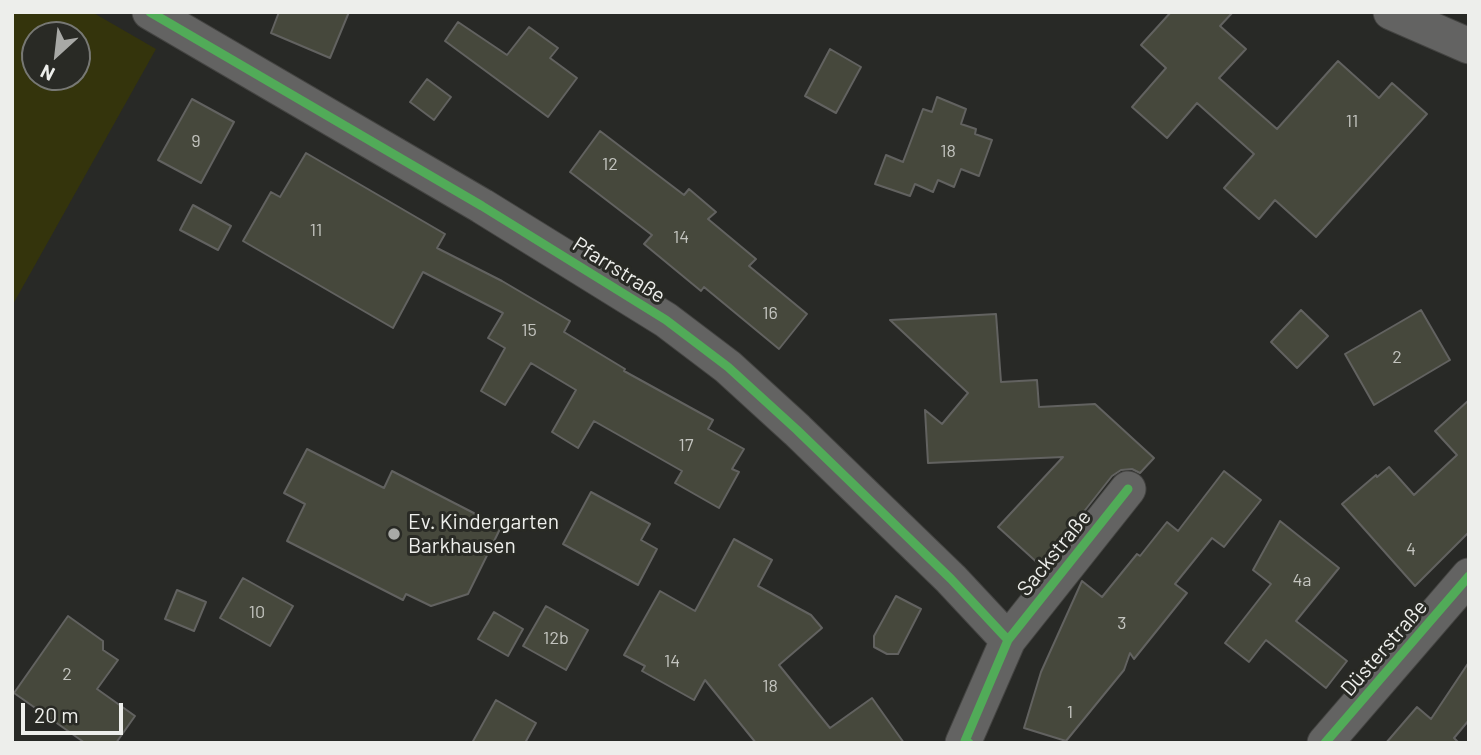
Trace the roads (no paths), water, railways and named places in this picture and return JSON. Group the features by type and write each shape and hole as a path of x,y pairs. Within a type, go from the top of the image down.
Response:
{"street":[{"name":"Pfarrstraße","path":"150,12 193,23 666,320 728,367 797,430 951,579 1008,640"},
{"path":"1391,12 1469,46"},
{"name":"Sackstraße","path":"966,742 1008,640 1128,489"},
{"name":"Düsterstraße","path":"1325,743 1469,576"}],"place":[{"name":"Ev. Kindergarten Barkhausen","path":"394,534"}]}
